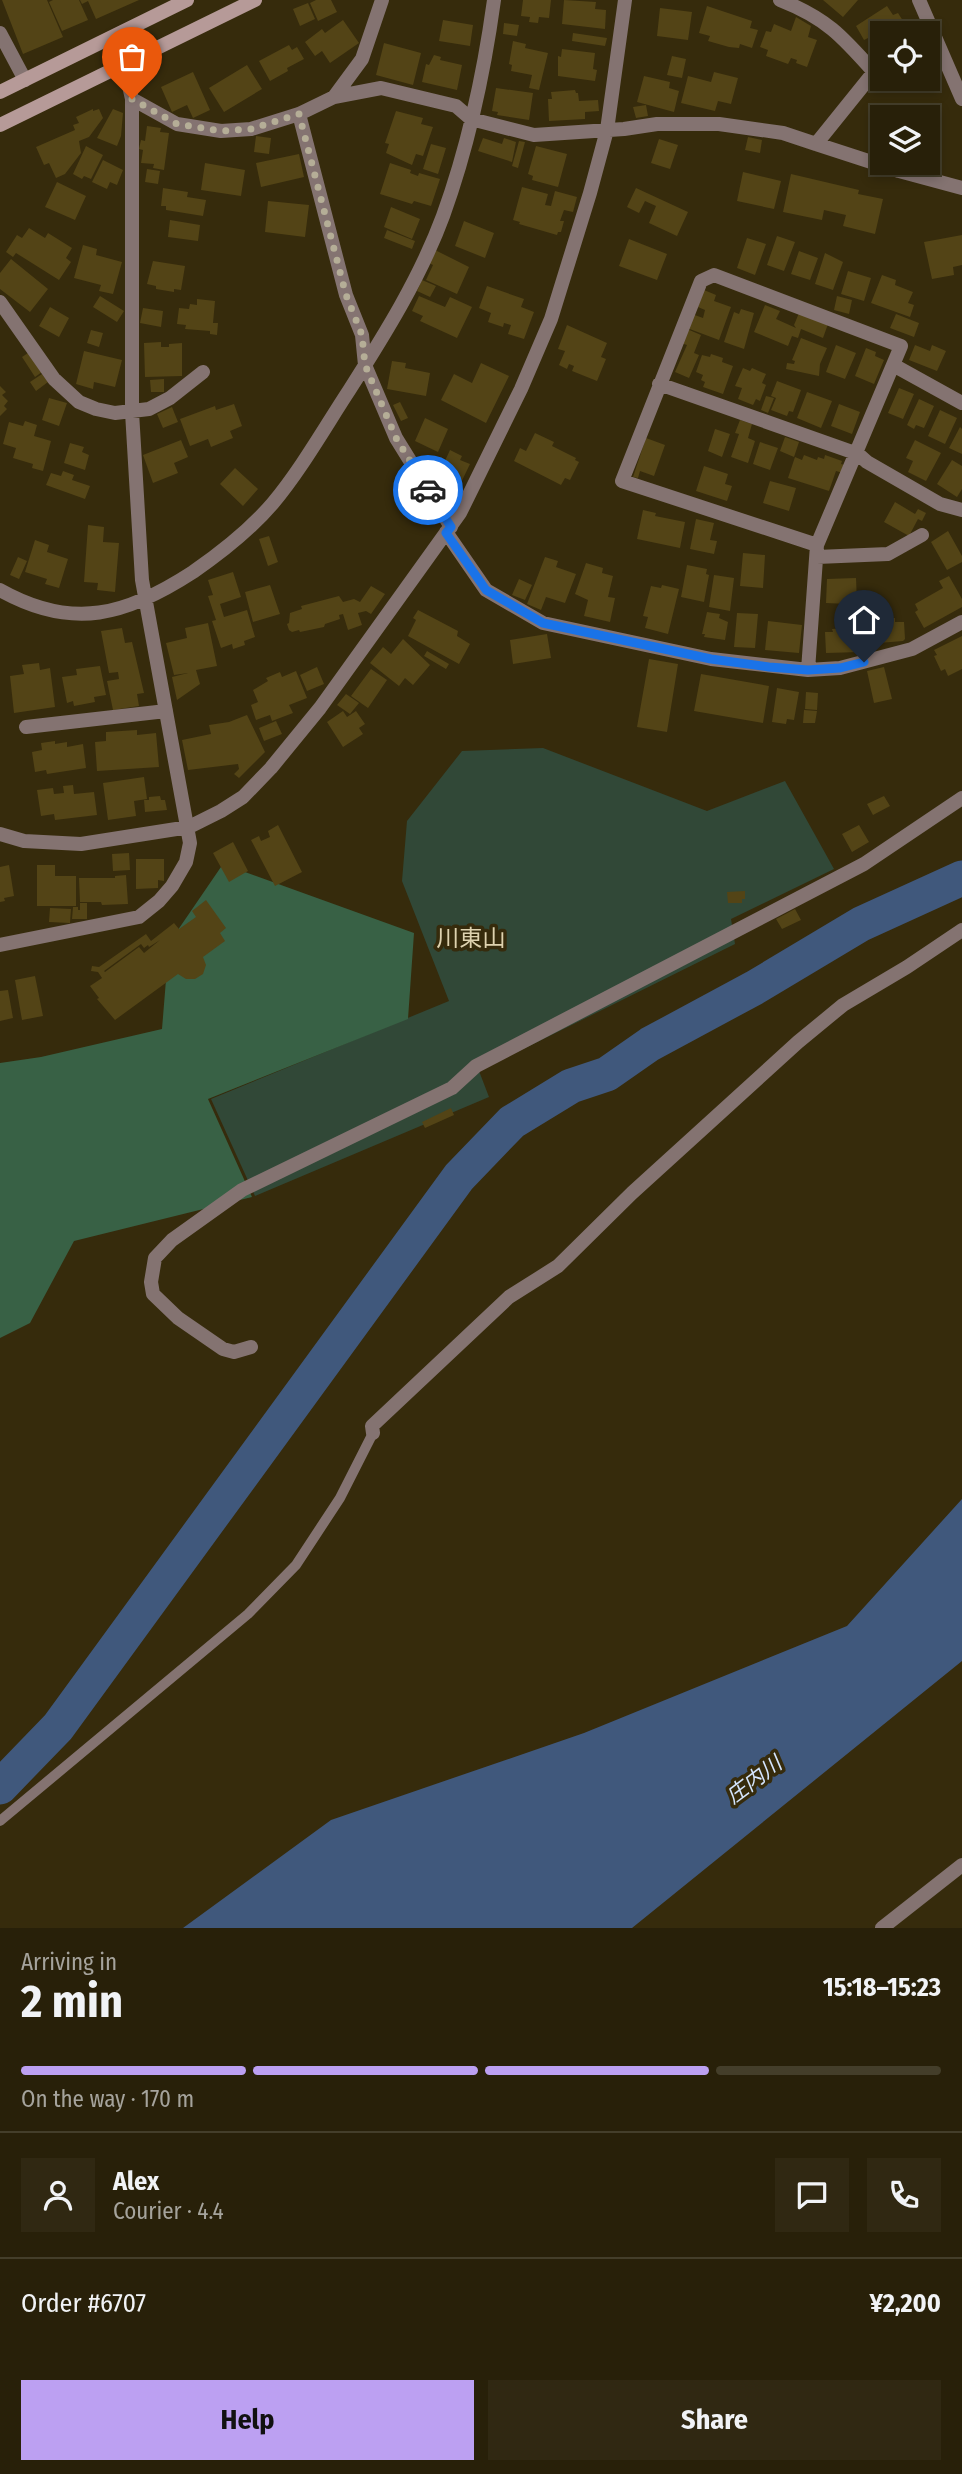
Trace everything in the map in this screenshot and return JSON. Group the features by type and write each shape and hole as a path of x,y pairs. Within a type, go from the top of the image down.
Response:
{"main road":[{"path":"0,92 187,0"},
{"path":"0,125 256,0"}],"street":[{"path":"334,97 362,59 382,0"},
{"path":"0,590 42,610 79,614 97,614 145,601 227,549 272,504 309,454 412,286 442,218 468,139 495,0"},
{"path":"0,834 24,841 81,844 189,827 243,797 271,768 327,697 449,530 492,451 551,319 607,130 625,0"},
{"path":"780,0 807,10 842,35 870,61"},
{"path":"919,0 925,21"},
{"path":"0,33 25,80"},
{"path":"940,56 962,99"},
{"path":"0,945 139,917 159,901 182,870 190,843 145,601 138,526 132,412 132,99 124,64"},
{"path":"816,145 870,79"},
{"path":"132,99 177,124 221,131 251,129 299,114 334,97 381,88 456,106 471,119 534,135 657,124 719,124 783,134 962,188"},
{"path":"299,114 346,295 362,335 365,365 396,438 486,590 543,623 711,659 808,670 840,668 912,649 962,622"},
{"path":"808,670 817,551 901,346 714,275 701,281 622,481 817,551 888,554 922,535"},
{"path":"0,302 54,379 79,402 96,410 115,414 149,409 170,398 203,372"},
{"path":"895,366 962,403"},
{"path":"659,384 858,454 867,462 940,504 962,510"},
{"path":"26,727 166,711"},
{"path":"251,1347 234,1352 223,1349 178,1318 153,1294 151,1282 155,1258 172,1240 242,1190 452,1088 476,1066 864,864 962,798"},
{"path":"373,1433 372,1426 509,1297 558,1266 632,1193 798,1041 843,1005 962,930"},
{"path":"882,1928 962,1865"}],"lane":[{"path":"0,1821 248,1614 296,1565 341,1498 373,1433"}],"green space":[{"path":"543,748 707,811 785,781 834,869 731,919 735,944 479,1071 489,1097 255,1196 211,1099 449,1001 402,881 407,821 462,751"},
{"path":"223,864 414,933 408,1019 208,1099 252,1197 74,1241 30,1323 0,1338 0,1063 41,1057 162,1029 169,943"}],"water":[{"name":"庄内川","path":"962,1499 962,1661 632,1928 183,1928 331,1820 584,1733 847,1626"}],"building":[{"path":"2,0 47,0 63,37 23,54"},
{"path":"79,0 88,20 62,31 49,2"},
{"path":"80,0 139,0 96,19 88,1 82,4"},
{"path":"316,0 331,0 337,12 318,21 310,3"},
{"path":"523,0 551,0 549,18 539,17 538,23 529,22 530,17 521,16"},
{"path":"564,0 596,2 595,9 606,10 605,29 562,24"},
{"path":"823,0 858,0 843,17"},
{"path":"308,3 315,19 300,26 293,9"},
{"path":"707,6 752,21 750,28 758,30 752,48 740,44 739,48 729,47 708,41 710,36 699,33"},
{"path":"887,6 893,15 898,13 903,21 870,21 870,37 864,40 856,26"},
{"path":"660,8 692,12 688,40 657,36"},
{"path":"796,17 811,26 808,37 817,40 807,67 791,58 788,64 766,56 768,50 760,47 766,31 771,32 774,24 791,31"},
{"path":"343,20 359,43 330,63 322,51 315,56 305,42 322,29 325,33"},
{"path":"443,20 473,25 470,46 439,41"},
{"path":"504,23 519,25 517,36 503,34"},
{"path":"573,33 607,38 605,46 572,41"},
{"path":"513,41 526,44 525,48 548,53 539,90 529,88 532,75 511,71 512,65 509,64"},
{"path":"384,43 421,53 413,85 376,75"},
{"path":"289,45 292,50 297,47 304,59 270,81 259,61"},
{"path":"562,49 595,53 595,81 558,76 558,56 561,57"},
{"path":"434,55 441,57 440,60 462,65 457,90 422,82 426,64 429,65"},
{"path":"672,56 686,59 682,78 667,75"},
{"path":"247,65 262,89 224,112 209,88"},
{"path":"193,72 210,110 193,118 187,105 172,112 161,87"},
{"path":"714,72 738,78 731,104 718,101 715,111 681,103 688,76 711,82"},
{"path":"644,76 670,82 669,88 679,91 674,112 637,102"},
{"path":"496,88 533,93 529,120 497,115 498,112 492,111"},
{"path":"575,90 579,101 598,100 599,111 585,112 585,119 549,121 548,99 552,99 551,92"},
{"path":"646,105 648,116 636,118 633,107"},
{"path":"99,109 103,118 89,137 79,141 81,153 65,174 56,178 49,163 44,165 36,147 75,130 73,125 79,123 76,117"},
{"path":"113,109 123,113 121,136 117,146 97,138"},
{"path":"396,111 423,118 421,124 433,127 423,156 416,154 412,165 386,153 389,144 385,143"},
{"path":"147,126 161,128 160,132 169,133 164,170 153,168 154,164 141,163 143,150 139,149 141,140 145,141"},
{"path":"256,136 271,138 269,154 254,152"},
{"path":"748,137 762,140 760,153 745,150"},
{"path":"483,138 502,144 504,138 516,142 512,162 478,151"},
{"path":"659,139 678,145 670,169 651,163"},
{"path":"519,141 525,142 518,168 512,166"},
{"path":"431,144 446,148 438,174 423,169"},
{"path":"86,146 103,155 91,179 84,176 82,179 73,174"},
{"path":"536,146 567,154 558,187 532,180 533,176 528,174"},
{"path":"299,154 304,177 261,187 256,163"},
{"path":"103,160 123,170 117,185 110,182 107,189 92,182"},
{"path":"205,163 245,170 241,196 201,190"},
{"path":"390,163 411,170 410,173 418,176 419,173 440,179 431,206 414,201 412,204 380,194"},
{"path":"147,169 160,171 158,184 145,182"},
{"path":"743,172 781,181 774,209 737,201"},
{"path":"791,174 859,190 858,194 883,199 875,234 843,226 846,215 824,210 822,220 783,212"},
{"path":"57,182 86,196 75,220 45,207"},
{"path":"522,187 548,194 545,205 551,206 555,191 577,197 573,212 564,210 560,221 564,221 561,232 557,235 513,220"},
{"path":"163,188 188,192 187,197 206,200 203,216 166,210 166,206 161,206"},
{"path":"636,188 688,212 677,236 649,223 656,206 645,201 639,213 627,207"},
{"path":"268,201 309,205 305,237 265,232"},
{"path":"391,207 420,219 412,239 384,227"},
{"path":"170,220 200,225 198,241 168,237"},
{"path":"464,221 494,233 485,258 455,246"},
{"path":"29,228 45,238 48,233 72,248 66,258 71,262 59,280 16,253 13,257 6,252 17,235 22,238"},
{"path":"387,230 415,241 412,249 384,238"},
{"path":"962,235 962,265 953,267 954,275 932,279 924,242"},
{"path":"777,236 795,242 784,271 767,265"},
{"path":"747,238 766,244 755,275 737,268"},
{"path":"629,239 667,254 657,280 619,266"},
{"path":"83,245 97,249 96,255 122,262 113,294 99,291 101,285 74,278"},
{"path":"435,250 469,267 457,294 426,280 433,265 429,263"},
{"path":"799,251 818,258 810,280 791,274"},
{"path":"825,253 843,262 833,290 815,284"},
{"path":"11,259 48,289 30,312 0,289 0,273"},
{"path":"153,261 185,266 181,290 174,289 174,292 156,289 156,286 147,284"},
{"path":"848,271 871,278 864,301 841,294"},
{"path":"882,275 896,280 895,285 913,292 908,303 914,305 910,317 871,303"},
{"path":"422,280 436,286 430,297 417,291"},
{"path":"487,286 524,299 521,307 534,312 524,339 508,334 511,325 504,323 503,327 488,322 491,313 479,308"},
{"path":"704,290 716,295 714,301 731,307 719,340 687,328 692,314 703,318 705,310 698,307"},
{"path":"100,296 124,311 117,322 93,307"},
{"path":"419,296 445,307 450,297 472,307 457,338 420,321 423,316 412,311"},
{"path":"837,296 852,300 849,314 834,310"},
{"path":"197,299 215,301 213,323 218,323 217,335 210,334 210,331 185,329 186,325 177,324 179,308 189,309 190,304 197,305"},
{"path":"765,305 780,311 776,319 796,328 794,325 799,313 828,324 823,338 801,329 798,338 792,336 788,346 754,332"},
{"path":"50,307 69,318 59,337 39,326"},
{"path":"143,308 163,311 161,327 140,323"},
{"path":"741,309 754,313 744,349 724,342 734,312 739,314"},
{"path":"896,314 919,323 914,337 890,328"},
{"path":"567,325 607,343 601,357 606,359 597,381 572,371 574,366 569,364 567,369 559,365 565,351 558,349"},
{"path":"687,329 701,335 694,353 699,355 689,378 675,372 687,345 681,343"},
{"path":"91,330 103,333 99,347 87,343"},
{"path":"801,338 827,348 820,364 819,376 786,369 787,363 794,364 795,361 792,360"},
{"path":"161,342 161,347 182,343 182,376 145,377 144,343"},
{"path":"836,345 856,353 845,379 826,372"},
{"path":"915,345 930,351 932,345 946,351 937,371 909,360"},
{"path":"866,348 876,352 875,356 884,360 874,384 855,376"},
{"path":"84,351 122,360 115,387 94,382 93,389 76,384"},
{"path":"28,353 42,372 35,377 22,357"},
{"path":"711,354 723,358 722,362 733,366 723,394 703,387 703,375 696,372 702,355 710,357"},
{"path":"392,361 406,363 405,368 430,373 426,396 387,389"},
{"path":"481,363 509,376 486,423 441,400 454,374 472,383"},
{"path":"743,368 750,371 752,368 766,374 762,383 766,385 760,401 756,399 753,405 738,399 742,388 735,386"},
{"path":"42,374 48,382 36,391 30,382"},
{"path":"164,379 164,392 151,392 150,380"},
{"path":"777,381 801,390 793,412 789,411 787,416 771,410 776,398 771,396"},
{"path":"0,386 6,392 2,395 8,401 4,406 7,409 0,416"},
{"path":"899,388 914,394 903,419 888,413"},
{"path":"807,392 832,401 821,428 797,418"},
{"path":"766,396 774,398 768,413 761,410"},
{"path":"49,398 67,403 59,426 42,420"},
{"path":"919,399 934,406 924,428 916,425 914,429 907,425"},
{"path":"400,402 408,418 401,421 393,405"},
{"path":"234,404 242,426 230,431 233,438 211,447 208,439 190,446 180,419 215,406 216,410"},
{"path":"839,404 860,412 852,434 831,426"},
{"path":"172,407 178,422 163,428 157,414"},
{"path":"940,410 957,418 945,444 928,436"},
{"path":"425,418 448,429 438,452 415,441"},
{"path":"740,420 752,424 748,438 755,441 748,463 731,457 739,434 735,433"},
{"path":"25,421 37,425 34,436 51,441 43,471 32,468 33,464 13,458 16,448 3,444 9,422 23,426"},
{"path":"960,427 962,429 962,454 949,448"},
{"path":"715,429 730,434 722,457 708,451"},
{"path":"535,433 554,442 552,446 579,462 570,480 565,478 561,485 514,461 520,448 526,451"},
{"path":"785,437 799,442 794,457 780,451"},
{"path":"646,438 665,445 654,476 640,471 638,478 633,477"},
{"path":"181,440 188,457 174,463 178,473 153,483 143,455"},
{"path":"915,440 941,453 926,481 908,472 913,461 906,458"},
{"path":"760,442 778,448 770,470 753,464"},
{"path":"70,443 84,447 82,452 89,455 85,470 64,463"},
{"path":"450,450 462,456 460,460 470,464 456,493 439,485 442,478 438,476"},
{"path":"804,455 817,460 818,457 824,459 825,455 842,461 841,464 845,465 843,473 836,471 829,491 788,478 795,457 802,460"},
{"path":"952,460 962,466 962,489 957,497 937,484"},
{"path":"704,466 728,474 725,484 732,486 727,501 696,491"},
{"path":"235,468 258,489 243,506 220,484"},
{"path":"63,471 74,475 72,480 90,486 85,499 46,485 51,473 61,476"},
{"path":"770,481 796,488 789,511 763,503"},
{"path":"895,502 915,514 918,509 926,513 922,521 918,519 909,536 884,522"},
{"path":"643,510 656,513 655,516 685,522 680,548 637,539"},
{"path":"696,519 714,523 710,540 717,541 714,554 690,549"},
{"path":"88,525 104,527 103,542 119,543 115,592 97,590 98,583 84,582"},
{"path":"948,531 962,556 962,562 947,570 931,542"},
{"path":"269,536 278,562 268,566 259,539"},
{"path":"35,540 49,545 47,552 68,559 59,588 45,584 47,579 25,572"},
{"path":"743,553 765,555 763,588 740,586"},
{"path":"18,557 27,561 19,579 10,575"},
{"path":"545,557 558,561 556,567 576,574 565,603 546,597 541,610 527,604"},
{"path":"586,563 603,568 602,573 613,576 608,597 615,598 610,622 584,616 588,600 575,594"},
{"path":"687,565 707,569 706,574 709,575 704,602 681,597"},
{"path":"233,572 241,597 220,604 224,617 247,610 255,637 244,641 245,645 233,649 232,644 221,648 212,621 216,620 208,596 213,595 208,580"},
{"path":"714,575 734,578 730,611 709,607"},
{"path":"949,576 962,599 962,607 924,628 915,612 918,610 915,604 943,588 939,581"},
{"path":"856,578 857,602 826,603 827,579"},
{"path":"519,579 532,585 525,600 512,595"},
{"path":"270,585 280,614 253,622 245,592"},
{"path":"662,585 679,589 668,634 645,628 648,617 643,616 651,586 661,588"},
{"path":"371,586 385,594 371,614 366,611 358,613 362,625 348,630 343,614 339,615 340,619 325,624 324,627 300,632 289,630 287,624 290,613 302,609 301,606 339,596 343,602 354,599 360,602"},
{"path":"418,610 458,631 457,636 470,644 459,664 408,636"},
{"path":"707,612 720,614 719,618 728,622 725,640 704,637 705,634 702,634"},
{"path":"737,613 758,614 755,648 734,647"},
{"path":"895,618 895,622 904,622 903,641 879,643 878,638 869,636 869,620"},
{"path":"768,621 802,625 799,653 765,650"},
{"path":"208,623 217,666 196,670 200,684 177,700 172,677 188,673 174,675 166,643 187,638 185,628"},
{"path":"859,627 861,652 826,653 825,632"},
{"path":"122,628 125,643 132,642 144,693 137,694 139,706 113,710 107,681 119,679 118,672 109,673 101,631"},
{"path":"547,634 551,658 513,664 510,640"},
{"path":"962,636 962,669 948,676 945,669 941,671 934,650"},
{"path":"403,639 430,665 413,685 405,678 399,686 370,663 383,647 391,654"},
{"path":"427,651 449,664 446,669 424,656"},
{"path":"649,659 678,664 667,732 637,727"},
{"path":"39,663 40,670 50,668 55,707 14,713 10,676 24,674 22,665"},
{"path":"100,666 106,695 94,697 95,702 74,706 73,701 67,703 62,677 77,675 76,669"},
{"path":"317,667 324,684 307,691 300,675"},
{"path":"884,667 892,699 874,703 867,671"},
{"path":"371,669 387,680 368,708 351,696"},
{"path":"296,671 307,698 289,705 293,713 272,721 270,715 256,720 251,705 258,702 253,690 268,681 266,678 280,672 282,677"},
{"path":"701,674 769,686 763,723 694,711"},
{"path":"777,688 799,692 794,720 787,719 786,724 772,722"},
{"path":"806,692 818,693 817,710 805,709"},
{"path":"346,694 359,703 350,714 337,705"},
{"path":"804,710 817,711 815,723 803,723"},
{"path":"343,711 347,717 356,711 365,724 359,728 363,734 343,747 327,722"},
{"path":"247,715 265,752 239,778 234,774 239,769 238,764 188,770 182,740 211,734 209,725 229,722"},
{"path":"276,721 282,734 264,741 259,728"},
{"path":"137,730 137,735 156,733 159,767 97,771 95,742 106,741 106,732"},
{"path":"55,741 55,744 67,742 67,747 83,744 86,768 47,774 46,770 35,772 32,752 42,750 41,743"},
{"path":"144,777 147,799 134,801 136,816 108,820 103,783"},
{"path":"73,785 74,794 94,792 97,815 55,820 54,814 41,816 37,790 53,788 54,794 64,793 63,786"},
{"path":"160,796 161,800 165,800 167,810 145,812 144,800"},
{"path":"884,796 890,806 873,815 867,804"},
{"path":"278,825 302,872 275,886 251,840 259,836 261,841 270,837 268,831"},
{"path":"859,825 869,842 852,852 842,834"},
{"path":"233,842 248,871 229,882 213,853"},
{"path":"129,853 130,870 113,871 112,854"},
{"path":"136,859 164,859 164,881 158,880 158,888 136,889"},
{"path":"9,865 14,896 4,898 5,901 0,902 0,867"},
{"path":"37,865 55,865 55,876 76,876 76,906 37,906"},
{"path":"126,875 128,904 80,902 79,878 115,878"},
{"path":"745,891 742,903 728,903 727,892"},
{"path":"206,900 226,928 220,933 225,941 203,957 206,965 203,974 195,979 186,979 178,974 115,1020 90,986 102,978 98,972 91,971 92,966 99,967 146,934 151,941 174,923 179,929 196,917 192,911","holes":["160,940 144,953 139,947 104,971 141,944 144,948 148,945 149,947"]},
{"path":"80,903 87,903 87,919 72,919 73,907 80,910"},
{"path":"50,908 71,909 70,923 49,922"},
{"path":"795,909 801,920 782,929 776,919"},
{"path":"35,976 43,1016 22,1020 15,980"},
{"path":"8,990 13,1018 0,1021 0,991"},
{"path":"451,1108 454,1115 425,1128 422,1122"}],"waterway":[{"path":"0,1787 58,1727 459,1177 512,1122 571,1086 607,1074 650,1044 754,988 861,924 962,878"}],"way so far":[{"path":"132,99 177,124 221,131 251,129 299,114 346,295 362,335 365,365 396,438 428,490"}],"district":[{"name":"川東山","path":"471,938"}],"route":[{"path":"428,490 451,527 446,533 486,590 543,623 711,659 769,667 808,670 840,668 864,662"}]}
